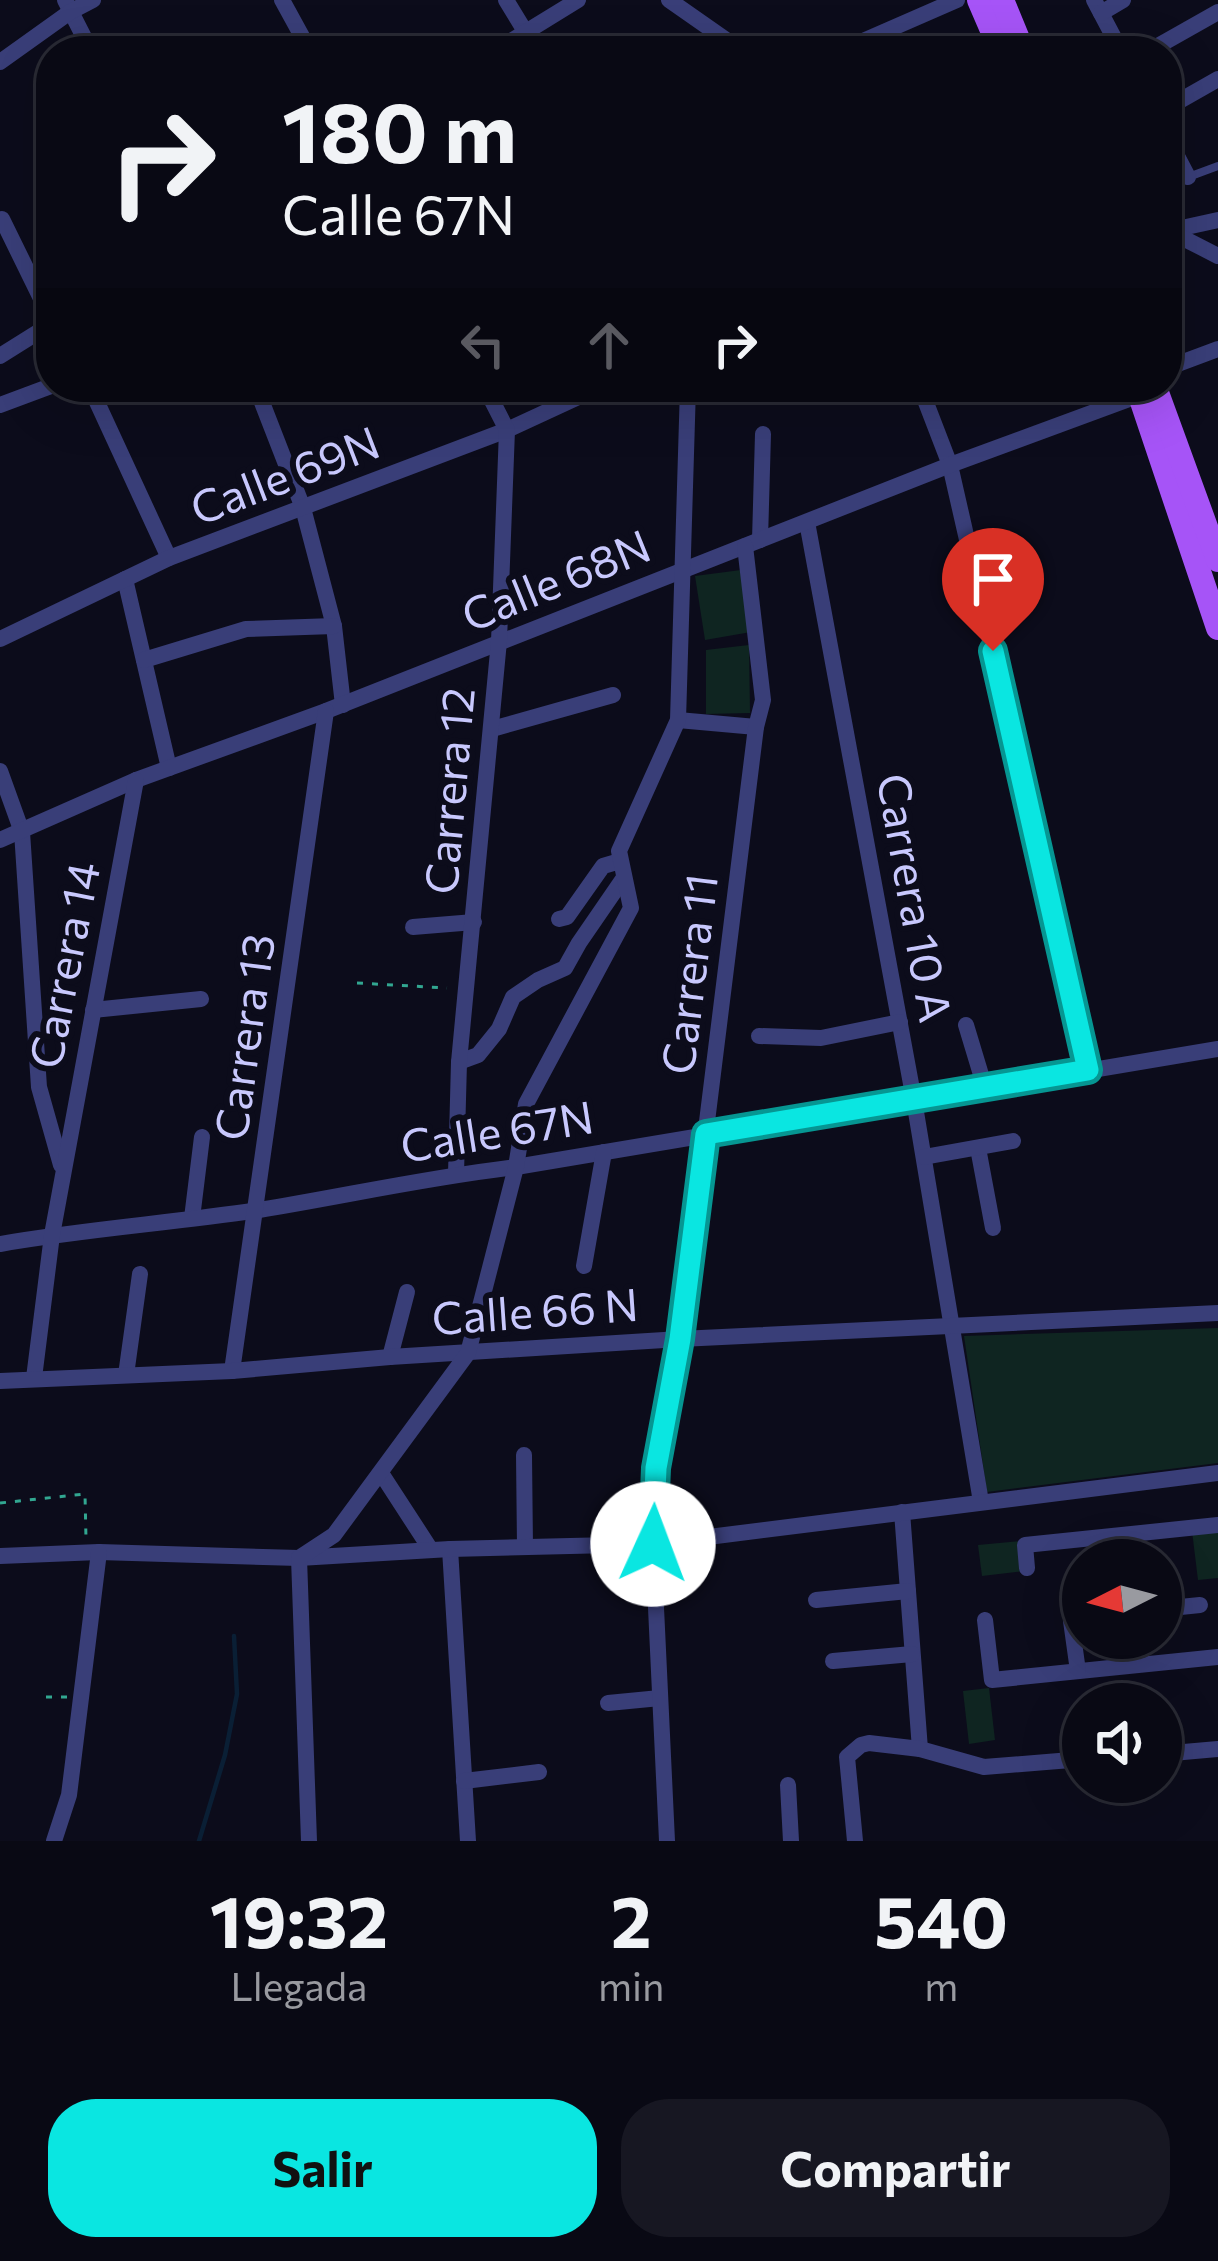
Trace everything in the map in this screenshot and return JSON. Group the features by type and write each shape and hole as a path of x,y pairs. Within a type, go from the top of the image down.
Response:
{"main road":[{"path":"979,0 995,36"},
{"path":"1002,0 1017,36"},
{"path":"1148,402 1218,628"},
{"path":"1149,402 1218,560"}],"street":[{"path":"0,62 68,6 93,0"},
{"path":"282,0 302,36"},
{"path":"506,0 528,36"},
{"path":"519,36 578,0"},
{"path":"669,0 721,36"},
{"path":"874,36 957,0"},
{"path":"1113,36 1098,6 1123,0"},
{"path":"68,6 83,36"},
{"path":"1176,36 1218,12"},
{"path":"1182,99 1218,79"},
{"path":"1182,166 1188,177"},
{"path":"2,219 36,290"},
{"path":"1182,228 1218,220"},
{"path":"1182,238 1218,256"},
{"path":"0,356 36,332"},
{"path":"1182,363 1218,350"},
{"path":"0,405 36,392"},
{"path":"97,402 169,558"},
{"name":"Carrera 13","path":"232,1371 334,708 334,626 303,508 262,402"},
{"name":"Carrera 12","path":"456,1174 459,1062 500,641 507,430 493,402"},
{"path":"550,402 553,408"},
{"name":"Calle 69N","path":"0,640 169,558 507,430 566,402"},
{"path":"299,1558 334,1535 468,1353 516,1167 526,1104 632,908 619,851 678,720 687,402"},
{"path":"926,402 950,465 1088,1070"},
{"name":"Calle 68N","path":"0,840 136,780 334,708 1113,402"},
{"name":"Carrera 11","path":"667,1841 653,1544 656,1468 680,1339 763,700 752,543 763,434"},
{"name":"Carrera 10 A","path":"807,522 914,1100 981,1502"},
{"path":"125,579 169,768"},
{"path":"144,660 247,629 334,626"},
{"path":"491,729 613,695"},
{"path":"678,720 756,727"},
{"path":"0,771 22,832 39,1087 63,1171"},
{"name":"Carrera 14","path":"34,1378 52,1235 136,780"},
{"path":"560,919 568,917 603,866 622,870"},
{"path":"459,1062 478,1055 499,1029 513,998 565,968 622,870"},
{"path":"413,927 474,922"},
{"path":"93,1010 201,998"},
{"path":"759,1036 821,1038 900,1022"},
{"path":"966,1024 985,1088"},
{"name":"Calle 67N","path":"0,1244 257,1210 1218,1049"},
{"path":"192,1218 202,1137"},
{"path":"924,1157 1013,1141"},
{"path":"978,1148 993,1228"},
{"path":"584,1266 604,1152"},
{"path":"126,1375 140,1274"},
{"path":"390,1357 407,1292"},
{"name":"Calle 66 N","path":"0,1381 1218,1312"},
{"path":"524,1455 525,1547"},
{"path":"381,1473 440,1549 468,1841"},
{"path":"0,1556 93,1553 299,1558 653,1544 1218,1473"},
{"path":"902,1513 920,1749"},
{"path":"1027,1568 1025,1546 1218,1525"},
{"path":"1132,1535 1132,1539"},
{"path":"55,1841 69,1795 93,1553"},
{"path":"299,1558 309,1841"},
{"path":"816,1600 908,1591"},
{"path":"1182,1607 1199,1605"},
{"path":"985,1620 992,1680 1218,1658"},
{"path":"833,1661 912,1654"},
{"path":"1078,1659 1078,1671"},
{"path":"608,1703 660,1698"},
{"path":"855,1841 847,1757 869,1743 920,1749 984,1767 1062,1761"},
{"path":"1182,1752 1218,1749"},
{"path":"464,1781 539,1772"},
{"path":"788,1785 790,1841"}],"lane":[{"path":"1188,177 1218,166"}],"path":[{"path":"357,983 467,989"},
{"path":"0,1503 85,1494 93,1553"},
{"path":"46,1697 81,1697"}],"green space":[{"path":"741,570 751,632 705,640 695,576"},
{"path":"749,645 750,713 706,714 706,650"},
{"path":"1218,1328 1218,1463 987,1492 964,1336"},
{"path":"1218,1528 1218,1578 1198,1580 1192,1531"},
{"path":"1022,1541 1025,1571 982,1576 978,1545"},
{"path":"989,1688 995,1740 969,1744 963,1691"}],"waterway":[{"path":"199,1841 225,1755 237,1694 234,1636"}],"route":[{"path":"653,1544 656,1468 680,1339 706,1134 1088,1070 993,651"}]}
